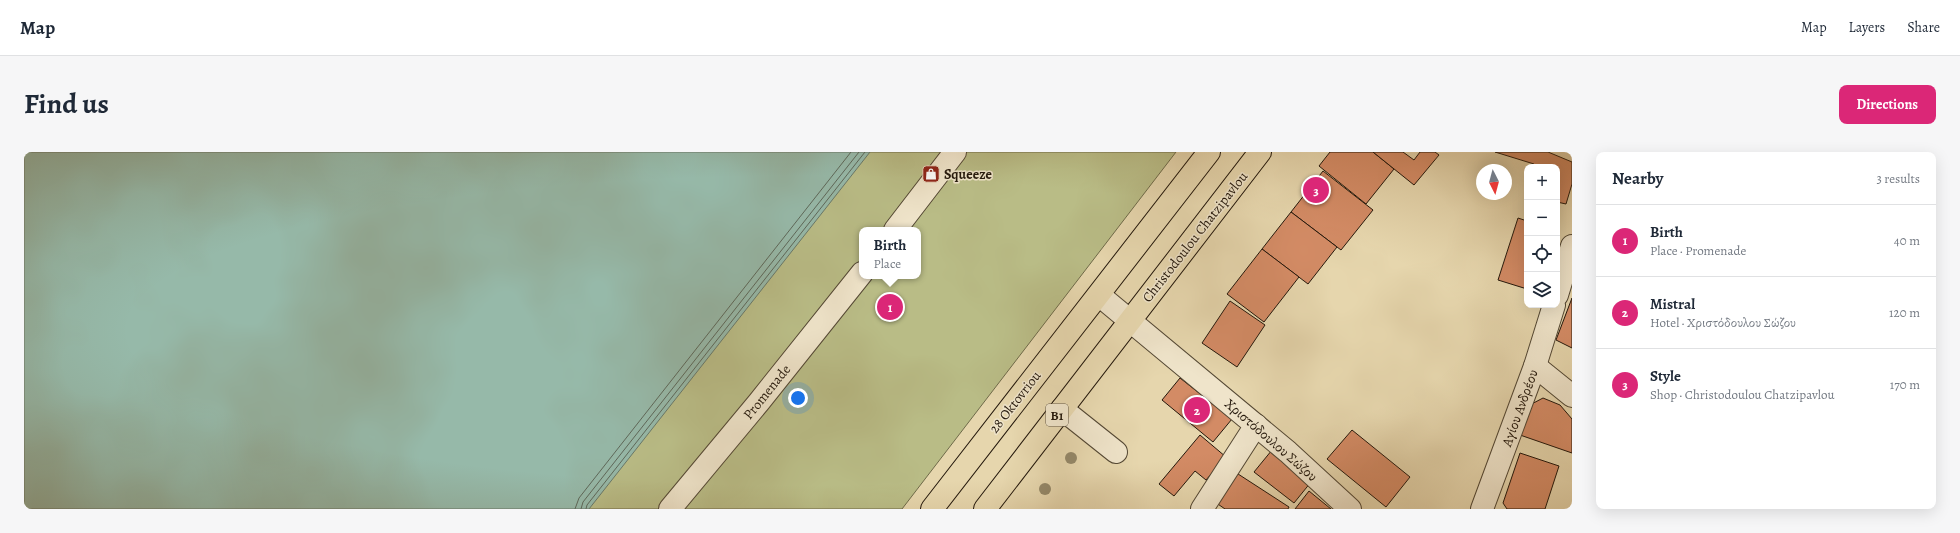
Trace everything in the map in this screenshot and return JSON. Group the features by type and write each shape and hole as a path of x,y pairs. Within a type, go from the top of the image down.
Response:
{"main road":[{"path":"1099,295 1209,152"},
{"name":"Christodoulou Chatzipavlou","path":"1129,321 1260,152"},
{"name":"28 Oktovriou","path":"932,509 1099,295"},
{"name":"B1","path":"985,509 1129,321"}],"street":[{"path":"897,227 955,152"},
{"path":"1560,285 1572,246"},
{"name":"Promenade","path":"670,509 759,402 859,278"},
{"name":"Χριστόδουλου Σώζου","path":"1099,295 1256,426 1350,509"},
{"name":"Αγίου Ανδρέου","path":"1482,509 1535,366 1553,308"},
{"path":"1535,366 1572,396"},
{"path":"1062,409 1116,452"},
{"path":"1202,509 1256,426"}],"green space":[{"path":"856,152 1176,152 902,509 584,509"}],"water":[{"path":"24,152 870,152 589,509 24,509"}],"building":[{"path":"1330,152 1373,152 1394,169 1366,204 1319,166"},
{"path":"1373,152 1403,152 1414,160 1420,152 1435,152 1439,155 1414,185"},
{"path":"1495,152 1548,152 1572,162 1572,184 1566,204 1560,203 1560,164 1534,164"},
{"path":"1323,171 1373,210 1341,250 1291,212"},
{"path":"1291,212 1337,247 1308,284 1262,249"},
{"path":"1518,218 1524,220 1524,288 1498,280"},
{"path":"1262,249 1299,277 1264,322 1227,294"},
{"path":"1572,298 1572,348 1556,340"},
{"path":"1230,301 1265,325 1237,367 1202,343"},
{"path":"1180,378 1232,419 1213,442 1162,400"},
{"path":"1543,398 1560,405 1572,419 1572,453 1520,435 1526,407"},
{"path":"1352,430 1410,477 1386,507 1327,459"},
{"path":"1200,435 1226,457 1206,480 1195,471 1174,496 1159,484"},
{"path":"1272,450 1311,482 1294,503 1254,472"},
{"path":"1520,453 1559,466 1545,509 1507,509 1503,503"},
{"path":"1235,472 1289,507 1288,509 1225,509 1215,502"},
{"path":"1309,491 1331,509 1295,509"}],"place":[{"name":"Squeeze","path":"931,174"},
{"name":"Style","path":"1316,190"},
{"name":"Birth","path":"890,307"},
{"name":"Mistral","path":"1197,410"}]}
